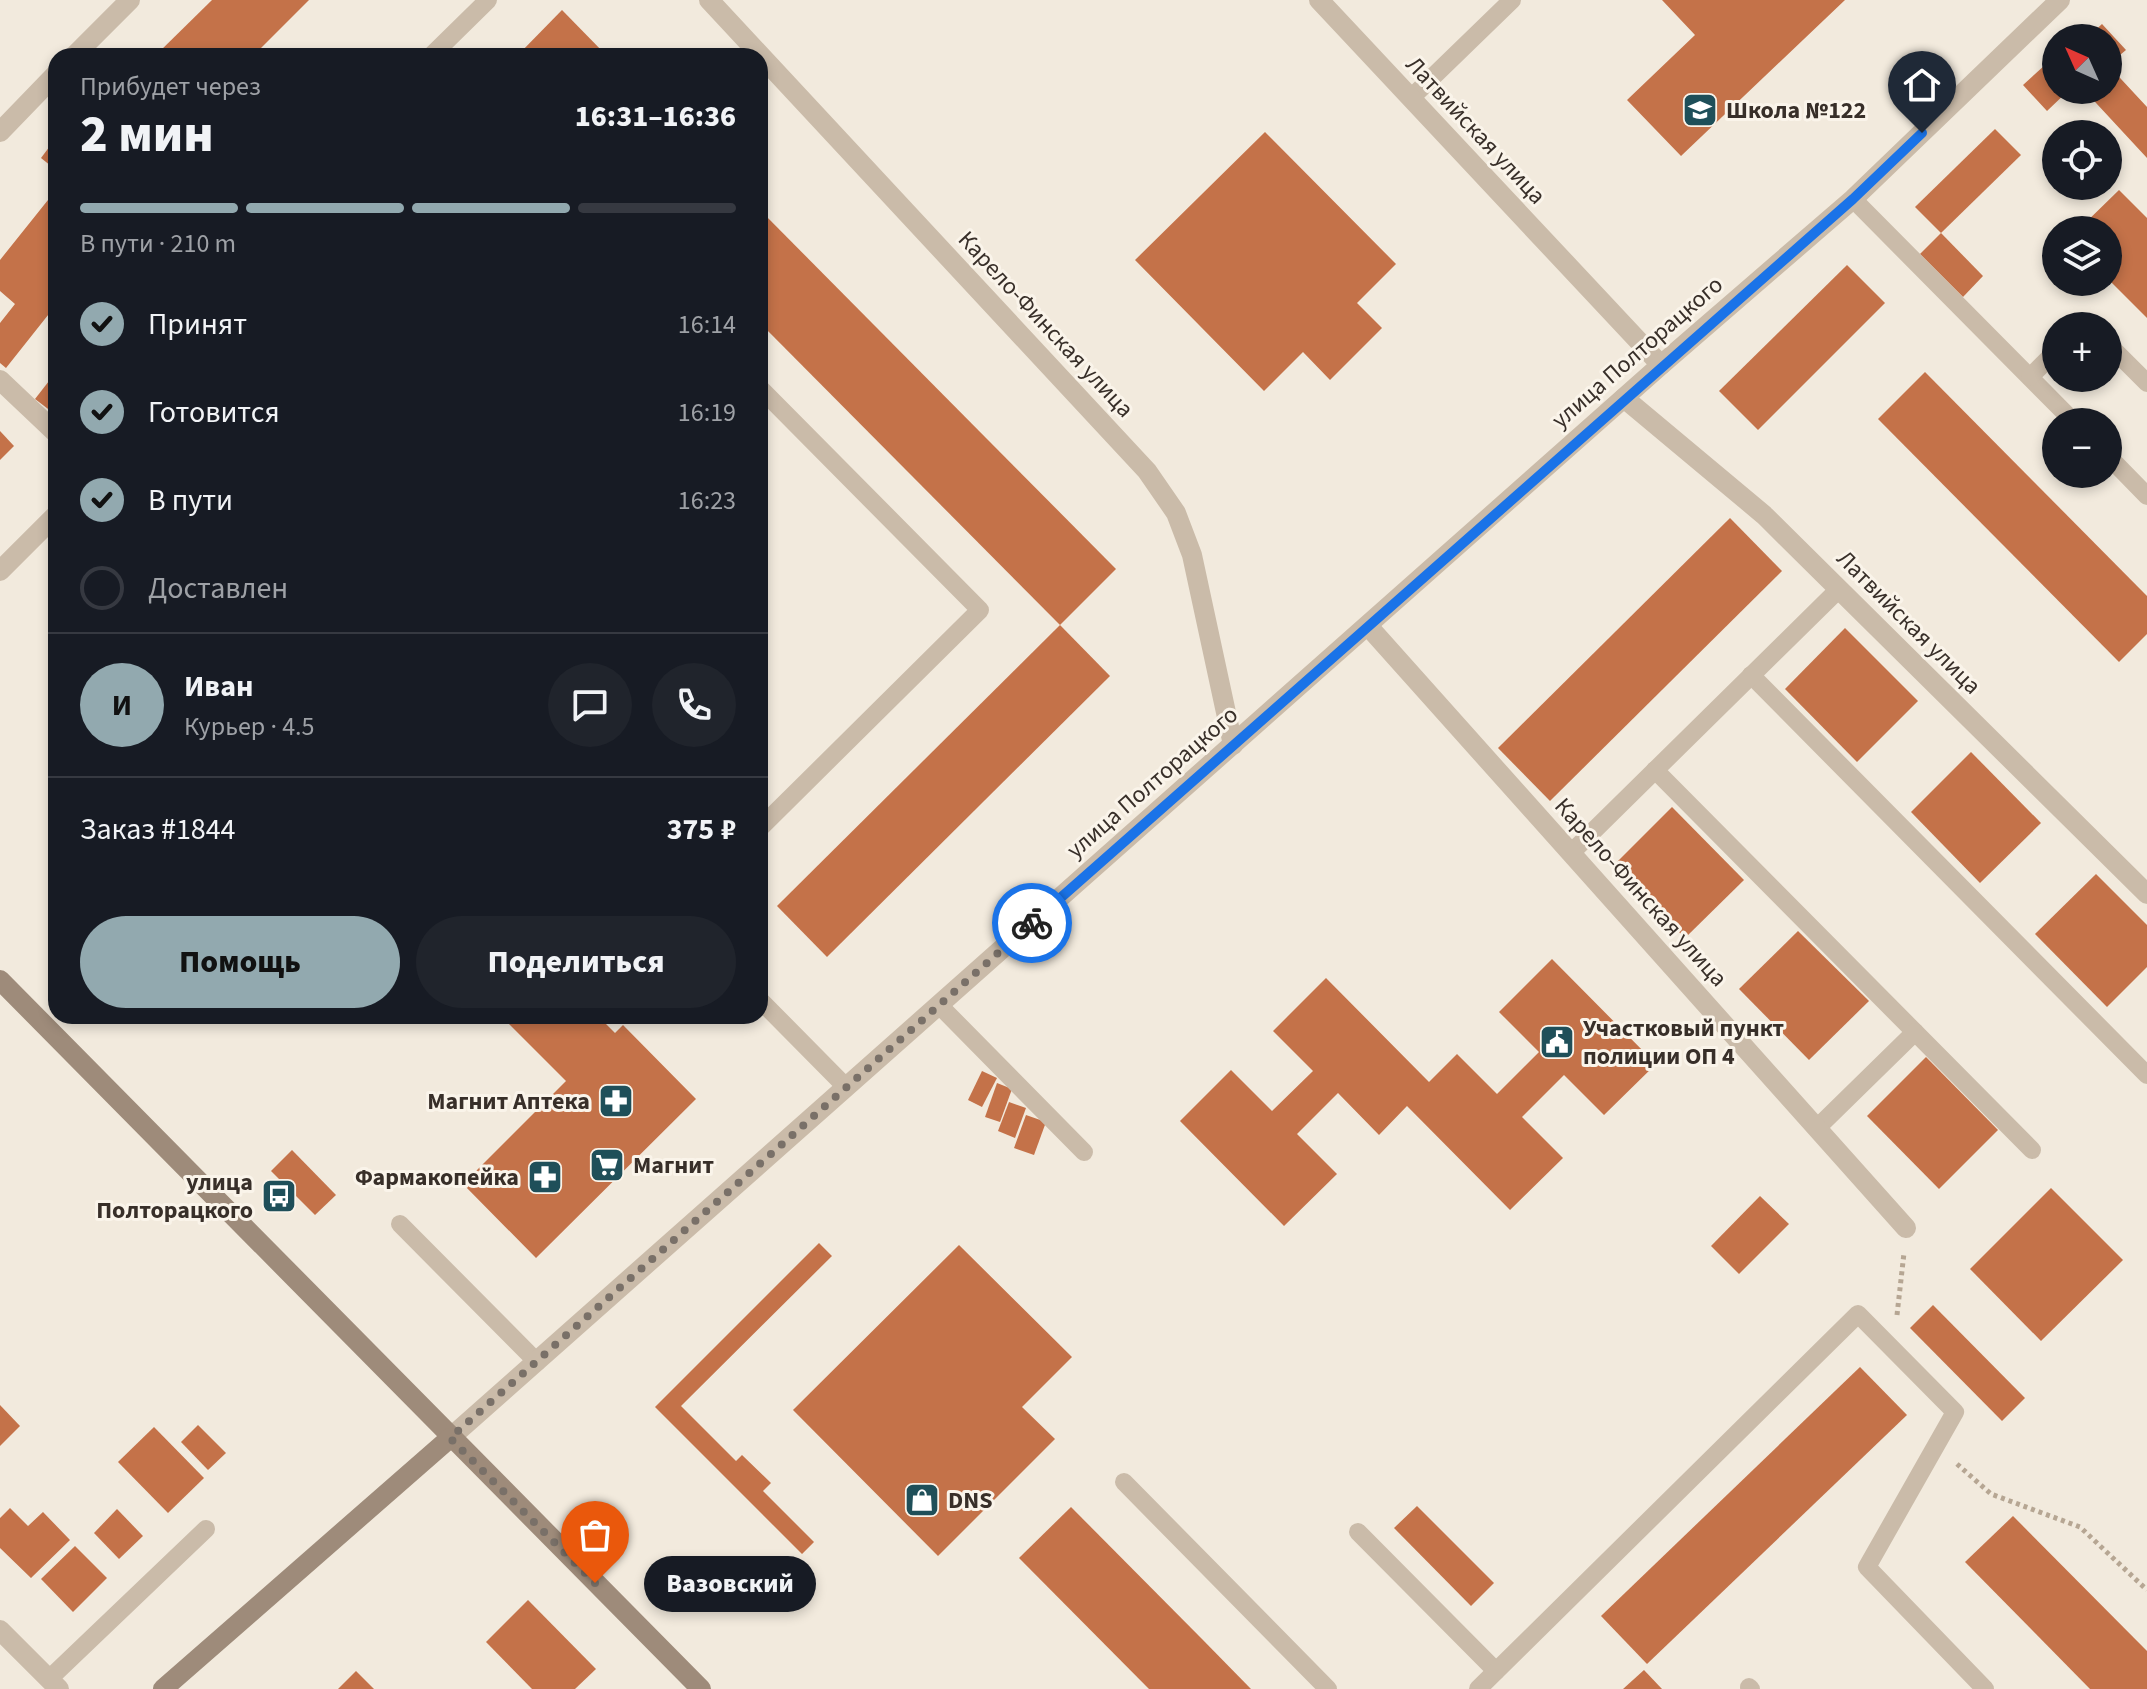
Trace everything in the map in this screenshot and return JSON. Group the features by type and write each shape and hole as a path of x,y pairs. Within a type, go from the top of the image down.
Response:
{"main road":[{"path":"0,980 701,1689"},
{"name":"улица Полторацкого","path":"163,1689 450,1438"}],"street":[{"path":"82,48 130,0"},
{"name":"Карело-Финская улица","path":"709,0 754,48"},
{"name":"Латвийская улица","path":"1319,0 1661,365"},
{"name":"улица Полторацкого","path":"450,1438 1661,365 1853,199 2060,0"},
{"name":"Карело-Финская улица","path":"768,63 1147,471 1176,513 1192,555 1233,745"},
{"path":"0,132 48,82"},
{"path":"0,380 48,425"},
{"name":"Латвийская улица","path":"1624,398 1764,515 2147,894"},
{"path":"0,571 48,523"},
{"name":"Карело-Финская улица","path":"1368,626 1906,1228"},
{"path":"0,1630 54,1684"}],"lane":[{"path":"439,48 488,0"},
{"path":"1411,98 1512,0"},
{"path":"1853,199 2060,408"},
{"path":"2122,358 2147,383"},
{"path":"2030,377 2042,365"},
{"path":"768,396 980,610 768,820"},
{"path":"2122,470 2147,496"},
{"path":"1571,853 1839,589"},
{"path":"1751,675 2147,1075"},
{"path":"1655,770 2032,1150"},
{"path":"939,1005 1084,1152"},
{"path":"768,1008 846,1087"},
{"path":"1817,1128 1915,1032"},
{"path":"400,1224 537,1362"},
{"path":"1478,1689 1858,1314 1955,1412 1867,1567 1985,1689"},
{"path":"1124,1482 1328,1689"},
{"path":"54,1684 206,1529"},
{"path":"1358,1532 1496,1671"}],"path":[{"path":"1894,1350 1906,1228"},
{"path":"1936,1444 1991,1494 2080,1527 2147,1590"}],"building":[{"path":"212,0 309,0 261,48 163,48"},
{"path":"1662,0 1845,0 1681,156 1627,100 1695,35"},
{"path":"562,10 599,48 525,48"},
{"path":"2042,68 2042,104 2054,104 2047,111 2023,85"},
{"path":"2122,80 2147,107 2147,158 2122,131 2122,120 2112,120 2097,104 2122,104"},
{"path":"1995,129 2021,155 1941,233 1915,207"},
{"path":"1265,132 1396,264 1357,303 1382,328 1330,380 1303,352 1264,391 1135,260"},
{"path":"48,149 48,164 41,158"},
{"path":"2122,193 2147,218 2147,318 2122,293 2122,216 2092,216 2109,200 2122,200"},
{"path":"48,200 48,315 6,368 0,363 0,323 15,304 0,291 0,260"},
{"path":"768,218 1116,569 1060,625 768,331"},
{"path":"1941,233 1983,276 1963,297 1920,254"},
{"path":"1847,265 1885,303 1758,430 1719,391"},
{"path":"1925,372 2147,596 2147,634 2119,662 1878,419"},
{"path":"48,382 48,409 35,399"},
{"path":"0,431 14,446 0,460"},
{"path":"1730,518 1782,571 1550,801 1498,748"},
{"path":"1060,625 1110,676 827,957 777,906"},
{"path":"1845,628 1918,701 1857,762 1785,689"},
{"path":"1971,752 2041,823 1980,883 1911,812"},
{"path":"1672,807 1744,880 1685,938 1613,866"},
{"path":"2096,874 2147,925 2147,967 2107,1007 2035,934"},
{"path":"1798,931 1869,1001 1809,1060 1739,989"},
{"path":"1552,959 1656,1064 1604,1115 1564,1075 1522,1117 1563,1158 1510,1210 1407,1106 1379,1135 1338,1093 1297,1134 1337,1174 1284,1226 1180,1121 1231,1070 1272,1111 1313,1071 1273,1031 1326,978 1429,1082 1457,1054 1497,1094 1539,1052 1499,1012"},
{"path":"509,1024 606,1024 615,1033 623,1025 696,1099 536,1258 463,1184 566,1081"},
{"path":"1926,1057 1998,1130 1939,1189 1867,1116"},
{"path":"982,1071 997,1078 982,1107 968,1100"},
{"path":"997,1083 1012,1089 1000,1122 985,1117"},
{"path":"1009,1102 1026,1108 1015,1138 998,1131"},
{"path":"1026,1115 1046,1122 1034,1155 1014,1148"},
{"path":"292,1150 336,1195 315,1215 271,1171"},
{"path":"2051,1188 2123,1260 2041,1341 1970,1269"},
{"path":"1760,1196 1789,1224 1739,1274 1711,1246"},
{"path":"819,1243 832,1256 681,1406 736,1461 742,1455 771,1483 763,1491 814,1542 802,1554 655,1407"},
{"path":"959,1245 1072,1357 1022,1407 1055,1439 938,1556 793,1410"},
{"path":"1933,1305 2025,1398 2002,1421 1910,1328"},
{"path":"1860,1367 1907,1415 1647,1664 1601,1616"},
{"path":"0,1405 20,1426 0,1446"},
{"path":"198,1425 226,1453 208,1470 181,1442"},
{"path":"154,1427 204,1478 168,1513 118,1462"},
{"path":"1417,1506 1494,1583 1471,1606 1394,1528"},
{"path":"1071,1507 1251,1689 1149,1689 1019,1558"},
{"path":"10,1508 28,1526 43,1512 70,1540 31,1578 0,1548 0,1518"},
{"path":"117,1509 143,1536 119,1559 94,1533"},
{"path":"2013,1516 2147,1651 2147,1689 2090,1689 1965,1562"},
{"path":"75,1546 107,1578 73,1612 41,1579"},
{"path":"528,1600 596,1669 575,1689 532,1689 486,1642"},
{"path":"1644,1670 1662,1689 1623,1689"},
{"path":"356,1671 374,1689 338,1689"}],"way so far":[{"path":"595,1583 450,1438 1032,923"}],"place":[{"name":"Школа №122","path":"1700,110"},
{"name":"Участковый пункт полиции ОП 4","path":"1557,1042"},
{"name":"Магнит Аптека","path":"616,1101"},
{"name":"Магнит","path":"607,1165"},
{"name":"Фармакопейка","path":"545,1177"},
{"name":"улица Полторацкого","path":"279,1196"},
{"name":"DNS","path":"922,1500"},
{"name":"Вазовский","path":"595,1583"}],"route":[{"path":"1032,923 1661,365 1853,199 1922,133"}]}
